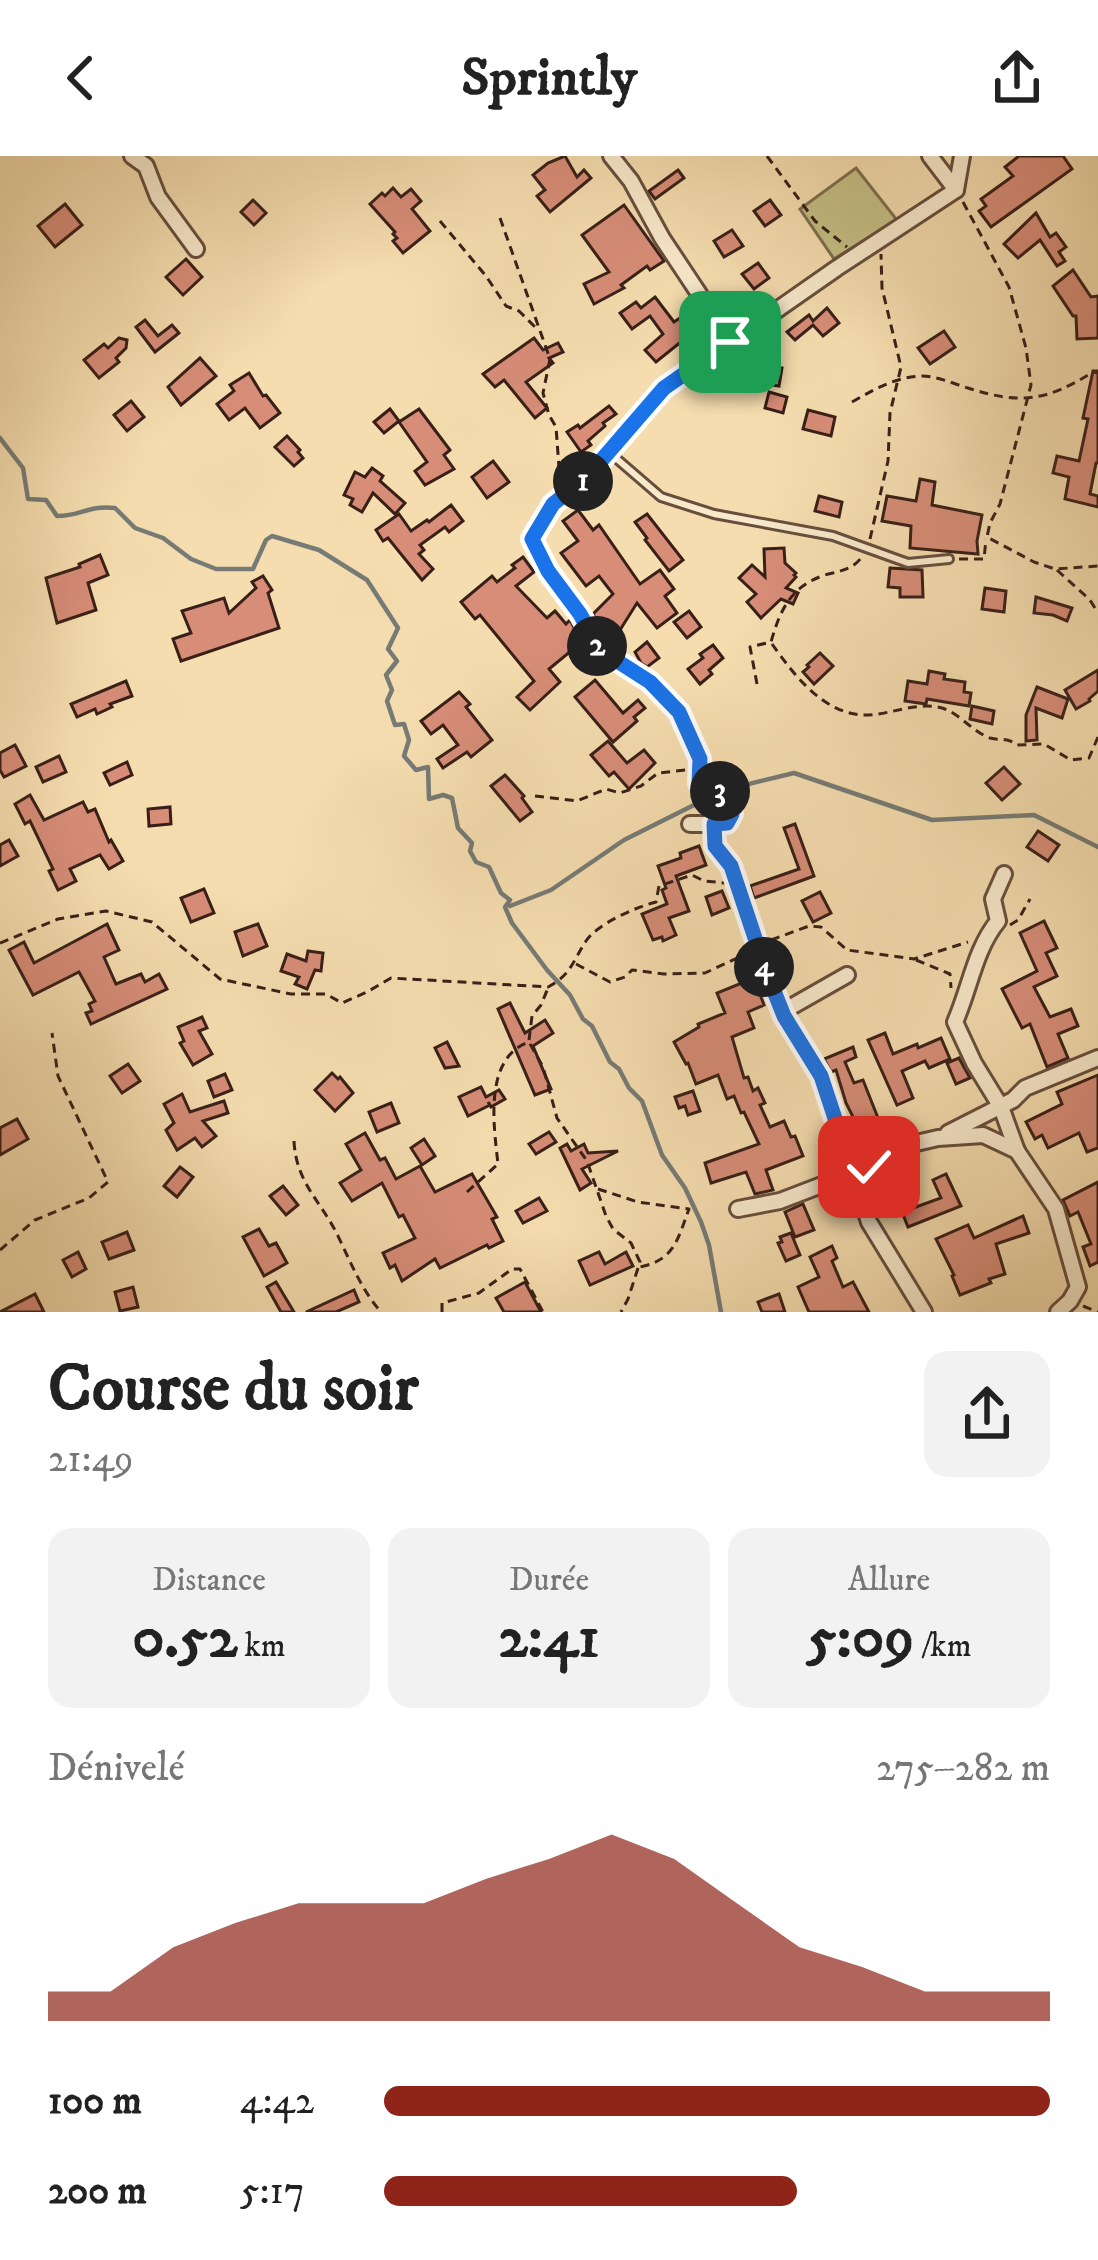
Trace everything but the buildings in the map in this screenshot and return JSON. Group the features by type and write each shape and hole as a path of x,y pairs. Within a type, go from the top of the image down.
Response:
{"street":[{"path":"131,156 146,166 158,197 196,249"},
{"path":"611,156 632,181 662,238 730,342"},
{"path":"930,156 956,190"},
{"path":"699,783 700,759 679,712 650,682 600,650 532,539 557,501 610,453 664,388 956,190 962,156"},
{"path":"690,824 714,824 715,846 739,884 782,1012 821,1076 868,1222 924,1312"},
{"path":"1004,874 994,898 998,921 985,938 955,1022 1001,1107 1017,1151 1056,1209 1078,1287 1058,1312"},
{"path":"782,1012 848,975"},
{"path":"938,1138 1001,1107 1025,1088 1098,1058"},
{"path":"738,1209 780,1201 869,1167 890,1149 938,1138 983,1135 1017,1151"}],"lane":[{"path":"610,453 662,497 714,514 833,536 908,563 949,559"}],"path":[{"path":"767,156 815,221 858,255"},
{"path":"949,559 983,559 1031,385 1010,287 956,190"},
{"path":"500,218 550,359 543,393 556,427 557,501"},
{"path":"440,221 506,306 540,330"},
{"path":"880,240 882,288 901,367 898,379"},
{"path":"852,401 898,379 927,375 978,392 1026,400 1066,389 1098,373"},
{"path":"987,537 1055,569 1098,566"},
{"path":"1055,569 1090,600 1098,614"},
{"path":"770,642 795,676 831,706 865,716 904,708 941,708 989,737 1010,739 1017,745 1044,744 1071,760 1089,758 1098,737"},
{"path":"535,796 577,801 606,789 620,793 641,786 658,773 687,770 703,787 723,792 732,814 727,823 714,824"},
{"path":"0,943 58,919 106,911 152,922 220,979 291,994 326,994 341,1003 391,978 548,987 574,963 588,937 626,911 656,902 659,886 692,875 704,881 739,884"},
{"path":"914,959 985,938 1018,920 1030,899"},
{"path":"574,963 610,982 632,970 705,973 809,926 820,927 847,950 914,959 950,974 955,1022"},
{"path":"548,987 532,1016 529,1042 543,1067 557,1118 587,1161 605,1216 631,1243 640,1262 621,1312"},
{"path":"0,1250 35,1220 89,1198 108,1182 58,1076 52,1033"},
{"path":"467,1192 497,1164 493,1105 501,1072 516,1047 529,1042"},
{"path":"294,1141 295,1165 337,1234 349,1265 381,1312"},
{"path":"597,1189 638,1202 689,1209 674,1249 657,1264 638,1268"},
{"path":"442,1312 442,1303 479,1293 512,1269 520,1269 543,1312"}],"shaded area":[{"path":"856,168 897,220 834,259 800,209"}],"waterway":[{"path":"0,438 23,468 28,499 46,500 57,516 115,508 135,528 163,538 191,559 216,569 253,569 272,536 319,550 367,580 398,628 388,649 397,661 386,675 392,690 387,701 395,725 404,724 409,740 404,756 416,770 428,767 429,799 452,798 458,828 472,843 470,851 476,862 489,867 501,893 510,900 505,907 512,923 570,995 610,1062 642,1101 662,1155 701,1222 721,1312"},
{"path":"510,906 551,890 624,840 724,790 794,773 932,820 1034,815 1098,847"}],"route":[{"path":"730,342 664,388 587,477 553,504 532,539 600,650 650,682 679,712 700,759 699,783 723,792 732,814 727,823 714,824 715,846 740,888 784,1016 821,1076 853,1173 869,1167"}]}
